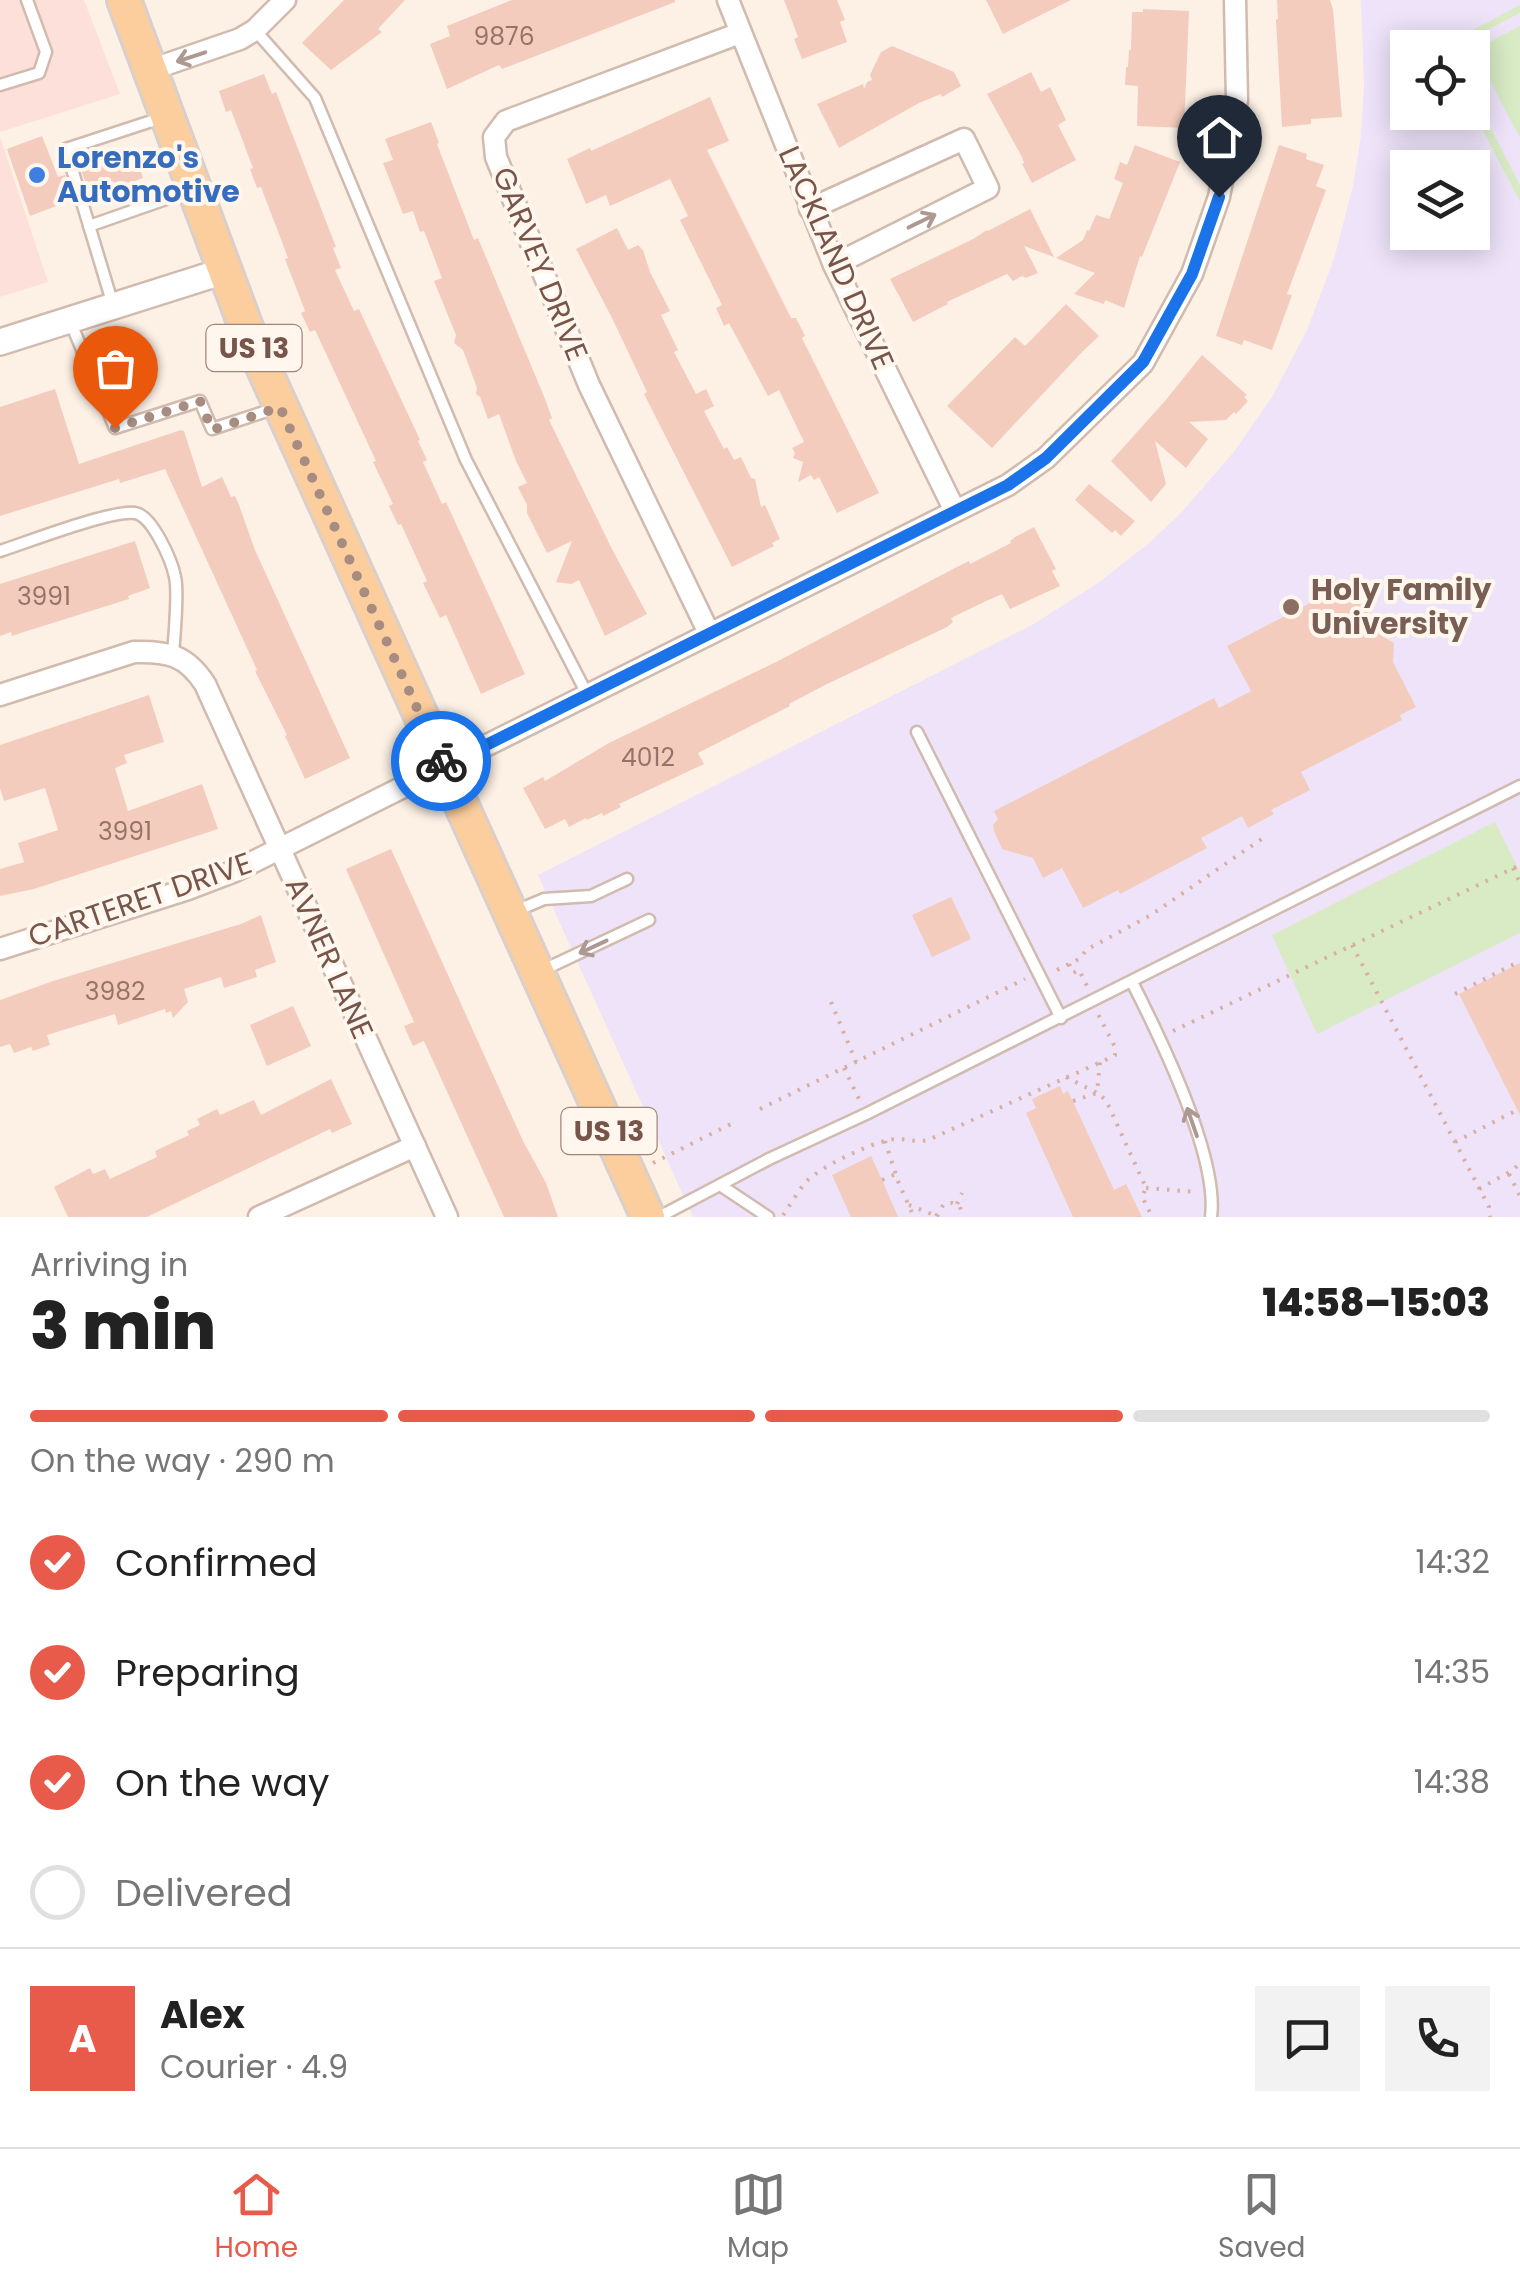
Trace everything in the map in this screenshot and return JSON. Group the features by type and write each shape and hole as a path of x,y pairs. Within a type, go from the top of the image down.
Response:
{"main road":[{"name":"US 13","path":"124,0 250,338 648,1217"}],"street":[{"path":"150,70 224,46 255,30 286,0"},
{"name":"LACKLAND DRIVE","path":"728,0 834,265 955,511"},
{"name":"CARTERET DRIVE","path":"0,949 211,882 1008,485 1046,458 1143,362 1192,274 1219,197 1237,100 1234,0"},
{"name":"GARVEY DRIVE","path":"709,633 590,385 496,157 494,137 506,121 740,33"},
{"path":"810,209 964,139 988,188 834,265"},
{"path":"0,342 224,271"},
{"path":"0,695 134,652 173,655"},
{"name":"AVNER LANE","path":"173,655 193,666 205,684 447,1217"},
{"path":"259,1217 415,1146"}],"lane":[{"path":"0,85 39,73 46,52 27,0"},
{"path":"255,30 315,98 466,460 587,694"},
{"path":"113,306 66,149 167,116"},
{"path":"89,226 194,189"},
{"path":"70,320 115,428 200,401 212,430 280,407"},
{"path":"0,551 109,516 144,516 155,529 176,578 173,655"},
{"path":"917,732 1061,1018"},
{"path":"659,1217 1520,786"},
{"path":"510,914 544,899 598,894 627,879"},
{"path":"538,973 649,920"},
{"path":"1132,982 1184,1097 1203,1154 1211,1193 1211,1217"},
{"path":"720,1185 768,1217"}],"path":[{"path":"1053,972 1168,904 1262,838"},
{"path":"1159,1038 1520,865"},
{"path":"1513,868 1520,883"},
{"path":"1352,945 1490,1217"},
{"path":"1455,994 1520,961"},
{"path":"1069,964 1073,973 1080,970 1085,982"},
{"path":"760,1109 1026,978"},
{"path":"831,1002 856,1062"},
{"path":"783,1216 808,1179 834,1164 895,1138 928,1140 1112,1057 1116,1051 1097,1011"},
{"path":"1096,1092 1100,1062"},
{"path":"844,1068 858,1096"},
{"path":"1066,1077 1106,1100 1146,1188"},
{"path":"1072,1101 1096,1092"},
{"path":"1454,1142 1517,1110"},
{"path":"653,1163 733,1123"},
{"path":"875,1132 914,1217"},
{"path":"1479,1189 1520,1163"},
{"path":"1508,1173 1520,1196"},
{"path":"882,1180 896,1174"},
{"path":"1146,1188 1211,1193"},
{"path":"1146,1188 1142,1196 1152,1217"},
{"path":"957,1204 962,1193"},
{"path":"909,1205 938,1216 944,1204 957,1204"},
{"path":"957,1204 963,1217"}],"shaded area":[{"path":"0,0 84,0 120,94 0,132"},
{"name":"Holy Family University","path":"1361,0 1520,0 1520,1217 693,1217 538,875 1032,625 1098,583 1149,543 1233,453 1272,397 1307,330 1334,259 1353,186 1361,135"},
{"path":"0,137 48,282 0,297"}],"green space":[{"path":"1520,5 1520,13 1487,30 1473,30"},
{"path":"1520,26 1520,138 1490,81 1490,42"},
{"path":"1490,127 1520,185 1520,202 1483,130"},
{"path":"1495,822 1520,872 1520,933 1317,1034 1272,935"}],"building":[{"path":"344,0 405,0 378,29 382,32 331,70 302,43"},
{"path":"512,0 675,2 502,69 499,65 447,89 430,44 450,36 447,26"},
{"path":"784,0 837,0 845,20 840,22 847,42 802,59"},
{"path":"986,0 1071,0 1003,34"},
{"path":"1277,0 1330,0 1342,117 1311,119 1311,124 1282,127"},
{"path":"1189,11 1184,128 1137,126 1138,86 1125,85 1132,12"},
{"path":"892,46 954,72 961,86 942,97 941,94 919,103 839,148 817,104 863,84 864,89 872,80 870,75 881,52"},
{"path":"1031,72 1041,92 1050,87 1066,120 1058,125 1076,160 1032,183 987,94"},
{"path":"264,74 272,94 276,92 336,247 333,248 341,268 335,270 354,311 359,309 420,440 427,460 423,462 442,504 446,502 525,674 481,694 446,615 440,618 423,583 427,581 389,506 393,504 373,462 376,461 315,330 310,332 301,313 305,311 285,259 288,258 261,187 257,188 231,110 226,112 219,91"},
{"path":"710,97 729,141 707,150 791,318 796,318 805,336 802,338 879,493 837,513 819,477 814,480 811,475 798,482 803,462 793,458 792,448 804,442 779,390 768,396 729,323 724,326 716,308 722,305 680,220 688,216 670,179 610,206 606,195 586,204 567,159"},
{"path":"431,122 474,240 478,238 545,399 552,418 549,420 647,614 605,636 579,580 571,584 556,582 572,541 547,553 527,513 518,487 527,483 499,414 488,419 463,350 454,343 456,335 434,281 442,278 424,231 420,232 413,211 403,214 383,163 393,160 385,139"},
{"name":"Lorenzo's Automotive","path":"42,136 58,177 65,175 72,200 30,216 7,149"},
{"path":"1135,145 1180,162 1140,256 1124,308 1074,294 1095,273 1056,258 1083,240 1096,215 1109,219 1123,183 1114,179 1120,162 1127,165"},
{"path":"1279,145 1307,154 1306,159 1324,165 1316,186 1326,190 1287,294 1292,295 1272,350 1216,336"},
{"path":"133,150 143,178 90,197 81,169"},
{"path":"1030,209 1054,257 1024,246 1038,273 1013,281 1007,274 913,322 890,279"},
{"path":"617,228 628,250 638,245 643,250 670,311 661,315 678,350 674,352 696,394 706,389 714,406 704,411 724,449 727,447 734,460 741,457 755,479 761,507 765,505 780,539 772,543 774,546 732,567 576,249"},
{"path":"1066,304 1099,336 992,448 947,406 1015,337 1025,346"},
{"path":"1202,355 1247,395 1244,397 1248,401 1226,420 1189,422 1208,439 1186,468 1155,441 1166,484 1151,502 1111,461"},
{"path":"55,389 79,464 181,430 202,487 222,477 231,497 235,496 255,550 350,758 305,779 165,469 0,516 0,407"},
{"path":"1089,484 1135,521 1121,536 1115,530 1112,533 1075,500"},
{"path":"1034,527 1056,569 1052,571 1060,586 1010,609 1002,594 984,602 951,618 953,622 947,627 825,685 698,753 704,764 619,804 621,807 569,827 565,819 545,829 523,788 543,777 545,781 609,743 776,662 969,561 970,564"},
{"path":"135,541 150,588 128,596 129,599 12,636 11,632 0,636 0,584"},
{"path":"1345,585 1347,590 1354,586 1379,634 1394,643 1393,662 1416,707 1400,715 1402,720 1301,772 1310,790 1271,810 1274,814 1248,828 1242,816 1201,838 1207,848 1120,894 1118,890 1083,908 1062,868 1043,878 1033,858 1002,849 994,831 998,819 994,811 1214,698 1219,708 1251,691 1227,646"},
{"path":"149,695 164,742 124,755 127,763 115,768 128,811 202,784 218,829 34,889 0,896 0,869 24,862 18,843 58,830 45,788 4,801 0,788 0,745"},
{"path":"391,849 523,1141 546,1183 558,1217 504,1217 424,1041 413,1046 404,1026 414,1022 346,869"},
{"path":"951,897 971,939 932,957 912,915"},
{"path":"261,915 276,962 255,970 257,977 224,988 221,977 184,989 188,1002 173,1018 171,1011 166,1013 165,1009 118,1025 115,1014 47,1035 50,1045 33,1051 31,1047 14,1053 10,1044 0,1047 0,1000"},
{"path":"1520,963 1520,1115 1459,994"},
{"path":"293,1006 311,1046 267,1066 250,1025"},
{"path":"331,1079 352,1124 332,1133 330,1129 147,1217 68,1217 54,1187 90,1168 93,1174 105,1169 110,1179 157,1157 155,1151 189,1135 187,1131 200,1125 197,1119 217,1109 220,1115 254,1100 261,1115"},
{"path":"1060,1086 1063,1094 1068,1091 1114,1190 1126,1184 1142,1217 1073,1217 1026,1113 1036,1108 1032,1099"},
{"path":"871,1156 898,1217 851,1217 832,1175"}],"way so far":[{"path":"115,428 200,401 212,430 280,407 441,761"}],"place":[{"name":"Lorenzo's Automotive","path":"37,175"},
{"name":"Holy Family University","path":"1291,607"}],"route":[{"path":"441,761 444,766 1008,485 1046,458 1143,362 1192,274 1219,197"}]}
